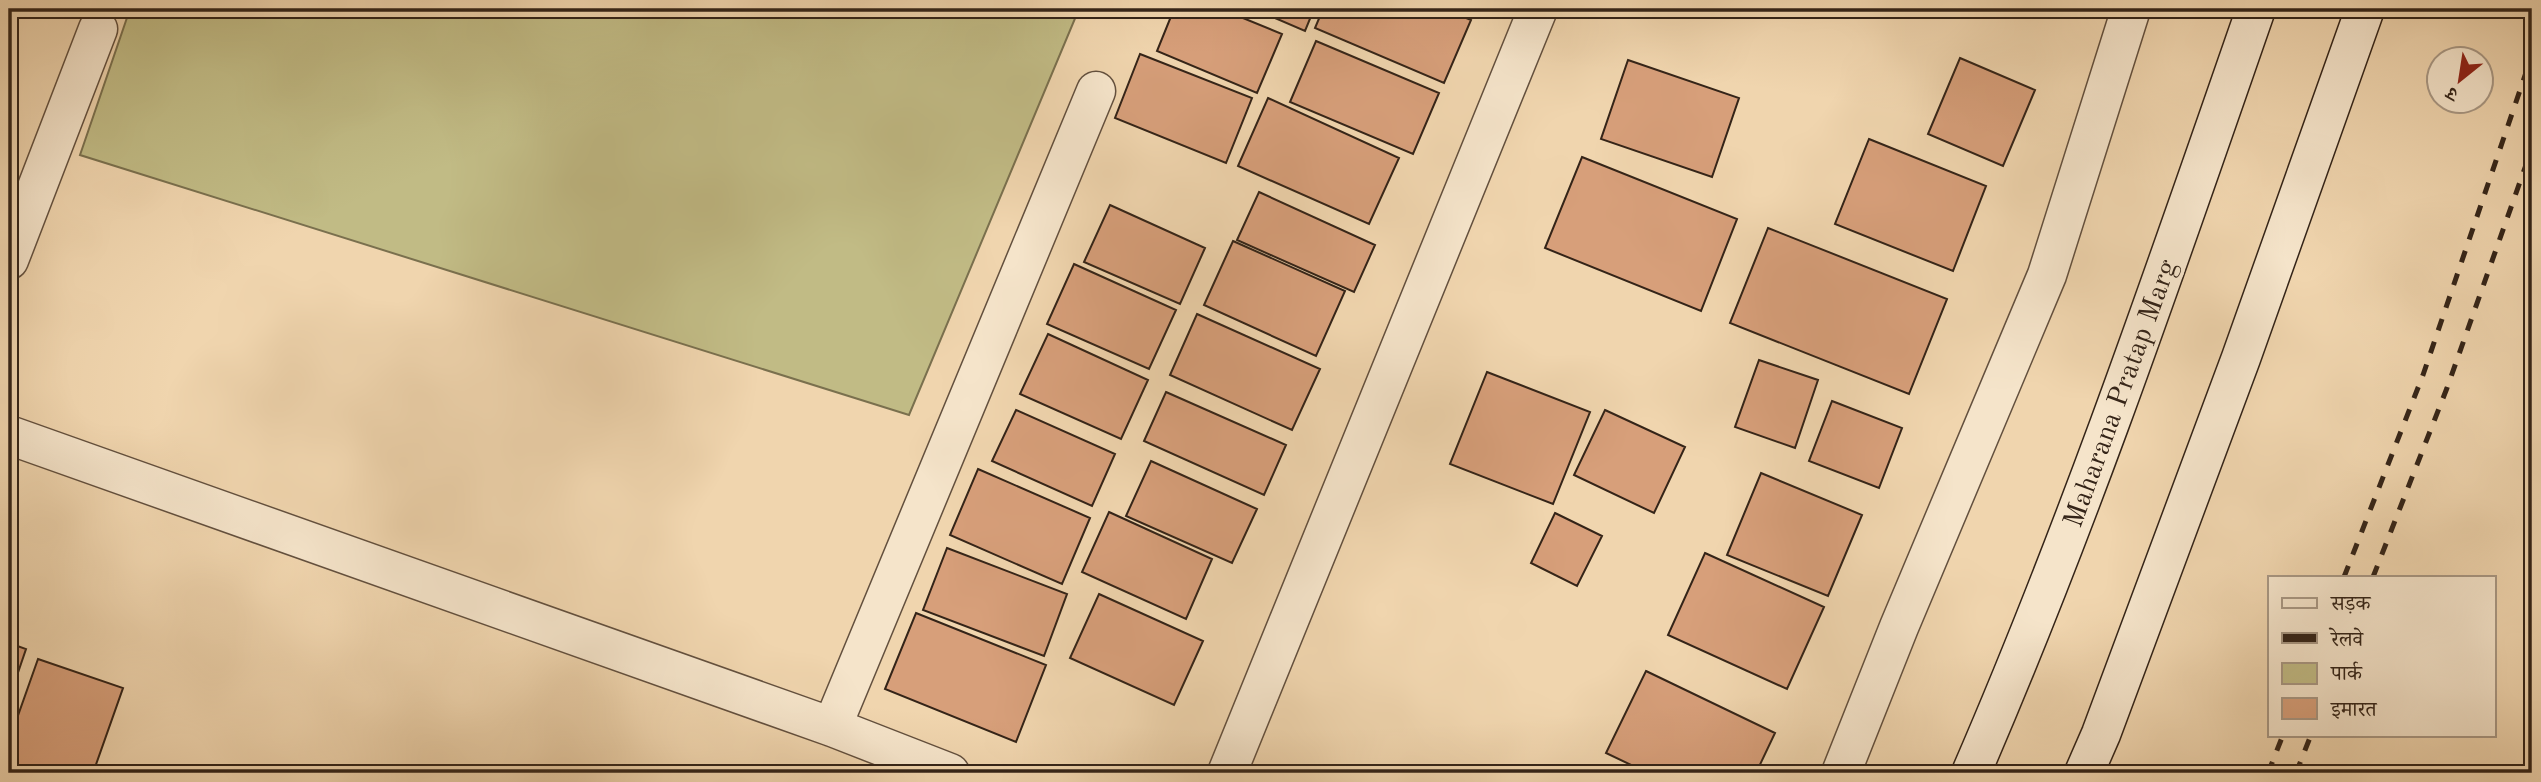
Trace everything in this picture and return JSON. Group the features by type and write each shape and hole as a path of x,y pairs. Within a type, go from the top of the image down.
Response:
{"street":[{"path":"1227,773 1538,9"},
{"path":"1841,773 1899,627 2047,275 2131,9"},
{"name":"Maharana Pratap Marg","path":"1971,773 2008,688 2154,304 2256,9"},
{"path":"2084,773 2101,734 2236,371 2365,9"},
{"path":"9,260 98,29"},
{"path":"832,727 1096,91"},
{"path":"9,435 832,727 950,773"}],"green space":[{"path":"130,9 1079,9 909,415 80,155"}],"building":[{"path":"1174,9 1221,9 1282,34 1257,93 1157,51"},
{"path":"1254,9 1314,9 1305,31"},
{"path":"1323,9 1445,9 1471,20 1444,83 1315,28"},
{"path":"1316,41 1439,93 1413,154 1290,102"},
{"path":"1140,54 1252,98 1226,163 1115,118"},
{"path":"1960,58 2035,90 2003,166 1928,134"},
{"path":"1628,60 1739,98 1712,177 1601,139"},
{"path":"1268,98 1399,158 1369,224 1238,166"},
{"path":"1869,139 1986,186 1953,271 1835,224"},
{"path":"1582,157 1737,219 1701,311 1545,248"},
{"path":"1259,192 1375,245 1354,292 1237,240"},
{"path":"1110,205 1205,248 1180,304 1084,262"},
{"path":"1768,228 1947,299 1909,394 1730,323"},
{"path":"1233,241 1345,291 1316,356 1204,305"},
{"path":"1074,264 1176,310 1149,369 1047,324"},
{"path":"1197,314 1320,369 1292,430 1170,375"},
{"path":"1048,334 1148,380 1121,439 1020,394"},
{"path":"1759,360 1818,380 1795,448 1735,427"},
{"path":"1487,372 1590,412 1553,504 1450,464"},
{"path":"1166,392 1286,445 1264,495 1144,441"},
{"path":"1832,401 1902,428 1879,488 1809,461"},
{"path":"1016,410 1115,454 1092,506 992,461"},
{"path":"1605,410 1685,447 1654,513 1574,475"},
{"path":"1151,461 1257,509 1232,563 1126,516"},
{"path":"978,469 1090,518 1062,584 950,535"},
{"path":"1761,473 1862,515 1828,596 1727,555"},
{"path":"1109,512 1212,559 1186,619 1082,572"},
{"path":"1555,513 1602,536 1577,586 1531,563"},
{"path":"947,548 1067,594 1044,656 923,610"},
{"path":"1705,553 1824,607 1787,689 1668,635"},
{"path":"1099,594 1203,641 1174,705 1070,658"},
{"path":"916,613 1046,665 1016,742 885,689"},
{"path":"9,643 26,649 9,699"},
{"path":"38,659 123,688 93,773 9,773 9,741"},
{"path":"1646,671 1775,733 1756,773 1648,773 1606,753"}],"railway":[{"path":"2344,576 2423,375 2532,55"},
{"path":"2373,576 2447,388 2532,148"},
{"path":"2268,773 2283,736"},
{"path":"2296,773 2311,736"}]}
